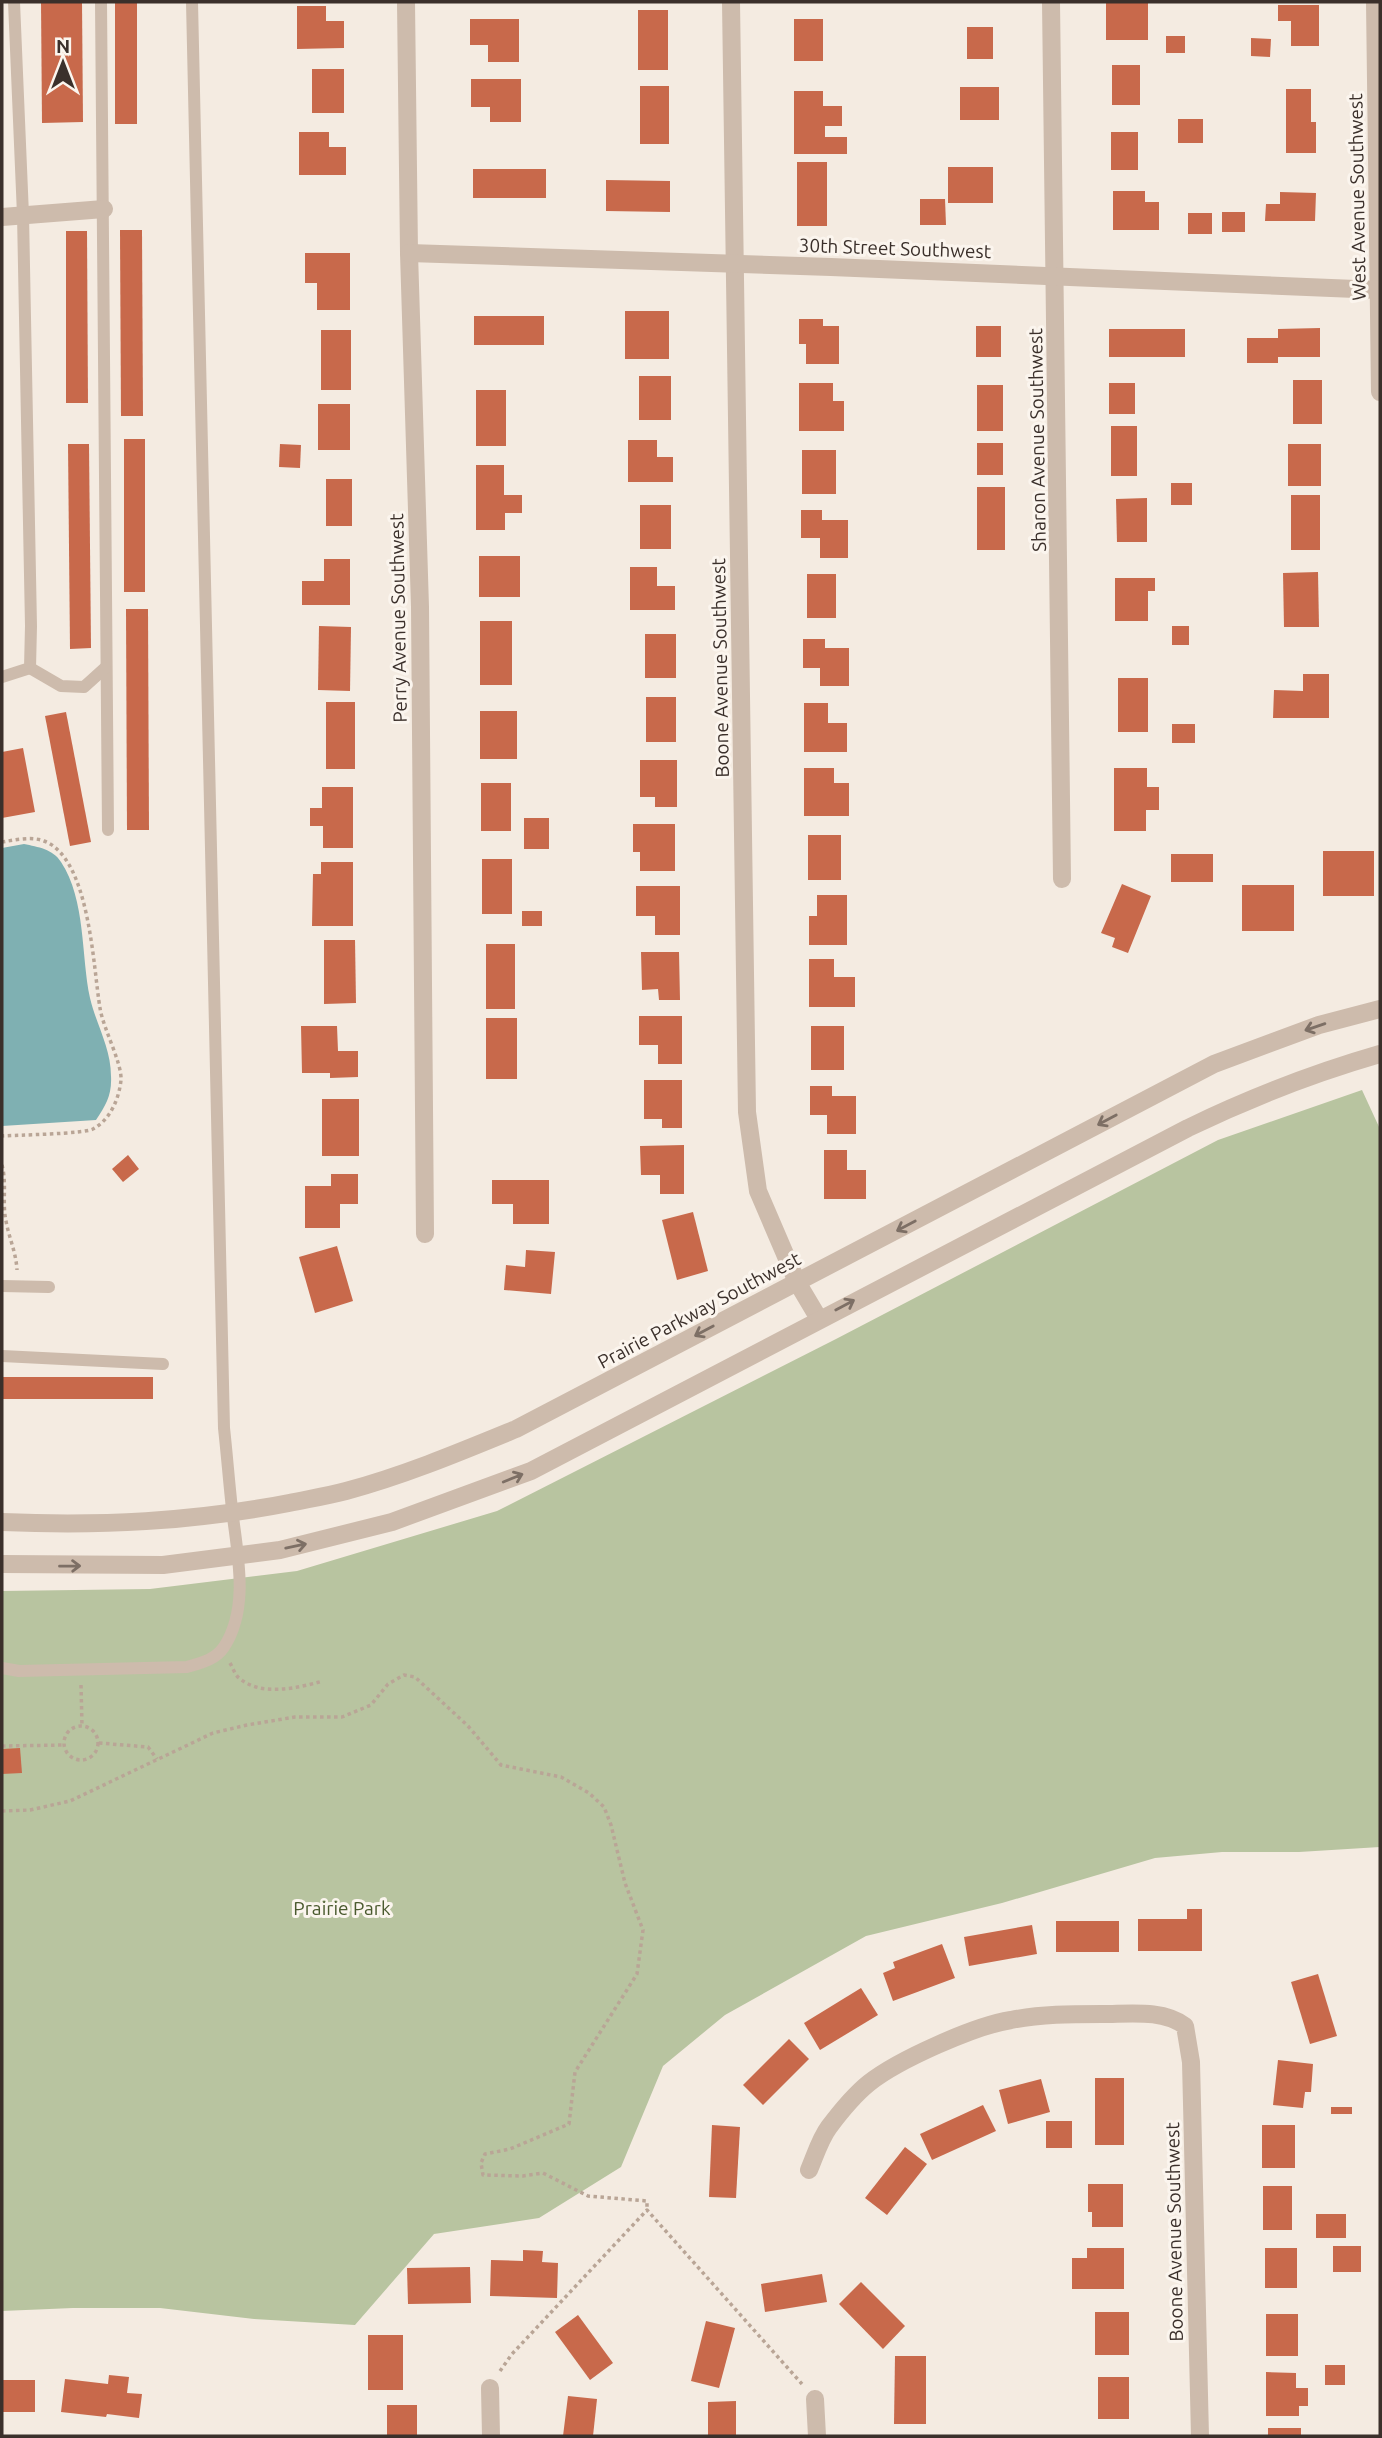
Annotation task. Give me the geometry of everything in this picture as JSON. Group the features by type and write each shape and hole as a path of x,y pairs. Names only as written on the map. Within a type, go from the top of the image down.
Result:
{"street":[{"name":"Perry Avenue Southwest","path":"406,2 409,253 420,607 425,1234"},
{"name":"Boone Avenue Southwest","path":"731,2 747,1112 758,1191 797,1283 818,1319"},
{"name":"Sharon Avenue Southwest","path":"1051,2 1062,879"},
{"name":"West Avenue Southwest","path":"1375,2 1380,392"},
{"path":"2,217 104,209"},
{"name":"30th Street Southwest","path":"409,253 1056,275 1380,290"},
{"name":"Prairie Parkway Southwest","path":"2,1522 105,1524 232,1514 344,1492 424,1466 516,1429 1214,1064 1319,1025 1380,1009"},
{"path":"2,1564 163,1565 301,1545 392,1522 531,1471 1176,1134 1247,1100 1340,1065 1380,1054"},
{"name":"Boone Avenue Southwest","path":"809,2171 827,2130 848,2103 870,2082 900,2064 965,2034 1009,2020 1053,2014 1155,2015 1176,2019 1185,2026 1191,2062 1200,2436"},
{"path":"490,2388 491,2436"},
{"path":"815,2399 817,2436"}],"lane":[{"path":"14,2 23,215 30,668"},
{"path":"102,2 108,830"},
{"path":"2,1668 19,1671 187,1667 206,1662 223,1649 236,1623 239,1555 232,1514 224,1428 192,2"},
{"path":"2,677 30,668 61,686 84,687 105,668"},
{"path":"2,1286 48,1287"},
{"path":"2,1356 163,1364"}],"path":[{"path":"2,842 24,838 45,841 62,854 80,886 100,1012 121,1078 114,1109 92,1130 2,1136"},
{"path":"2,1166 5,1176 6,1220 16,1253 18,1286"},
{"path":"223,1649 238,1677 257,1688 281,1689 323,1681"},
{"path":"81,1669 82,1726"},
{"path":"2,1811 30,1810 70,1801 214,1733 295,1717 342,1717 371,1705 388,1684 404,1675 415,1677 468,1727 501,1765 561,1777 589,1793 604,1807 625,1883 643,1930 637,1974 575,2072 569,2124 510,2149 485,2154 481,2163 483,2175 523,2176 543,2173 588,2196 646,2201 647,2210 815,2399"},
{"path":"82,1726 94,1731 99,1743 92,1757 81,1760 70,1757 64,1745 68,1731 82,1726"},
{"path":"99,1743 148,1747 157,1759"},
{"path":"2,1746 64,1745"},
{"path":"490,2388 512,2354 647,2210"}],"green space":[{"name":"Prairie Park","path":"1362,1090 1380,1129 1380,1847 1299,1852 1222,1852 1155,1858 1002,1903 866,1936 725,2015 663,2066 621,2167 539,2218 434,2234 355,2325 254,2319 160,2308 2,2311 2,1591 150,1589 297,1571 497,1511 836,1339 1218,1140"}],"water":[{"path":"24,844 54,854 61,862 75,893 90,998 110,1066 109,1094 96,1120 2,1126 2,848"}],"building":[{"path":"41,2 82,2 83,122 42,123"},
{"path":"115,2 137,2 137,124 115,124"},
{"path":"1106,3 1148,3 1148,40 1106,40"},
{"path":"1278,5 1319,5 1319,46 1291,46 1291,21 1278,21"},
{"path":"297,6 326,6 326,21 344,21 344,48 297,49"},
{"path":"638,10 668,10 668,70 638,70"},
{"path":"470,19 519,19 519,62 488,62 488,45 470,45"},
{"path":"794,19 823,19 823,61 794,61"},
{"path":"967,27 993,27 993,59 967,59"},
{"path":"1166,36 1185,36 1185,53 1166,53"},
{"path":"1251,38 1271,39 1270,57 1251,56"},
{"path":"1112,65 1140,65 1140,105 1112,105"},
{"path":"312,69 344,69 344,113 312,113"},
{"path":"471,79 521,79 521,122 490,122 490,107 471,107"},
{"path":"640,86 669,86 669,144 640,144"},
{"path":"960,87 999,87 999,120 960,120"},
{"path":"1286,89 1311,89 1311,122 1316,122 1316,153 1286,153"},
{"path":"794,91 823,91 823,106 842,106 842,126 825,126 825,137 847,137 847,154 794,154"},
{"path":"1178,119 1203,119 1203,143 1178,143"},
{"path":"299,132 329,132 329,147 346,147 346,175 299,175"},
{"path":"1111,132 1138,132 1138,170 1111,170"},
{"path":"797,162 827,162 827,226 797,226"},
{"path":"948,167 993,167 993,203 948,203"},
{"path":"473,169 546,169 546,198 473,198"},
{"path":"606,180 670,181 670,212 606,211"},
{"path":"1113,191 1145,191 1145,202 1159,202 1159,230 1113,230"},
{"path":"1280,192 1316,193 1315,221 1265,221 1266,204 1280,204"},
{"path":"920,199 945,199 946,225 920,225"},
{"path":"1222,212 1245,212 1245,232 1222,232"},
{"path":"1188,213 1212,213 1212,234 1188,234"},
{"path":"120,230 142,230 143,416 121,416"},
{"path":"66,231 87,231 88,403 66,403"},
{"path":"305,253 350,253 350,310 317,310 317,283 305,283"},
{"path":"625,311 669,311 669,359 625,359"},
{"path":"474,316 544,316 544,345 474,345"},
{"path":"799,319 823,319 823,326 839,326 839,364 806,364 806,344 799,344"},
{"path":"976,326 1001,326 1001,357 976,357"},
{"path":"1320,328 1320,357 1278,357 1278,363 1247,363 1247,338 1278,338 1278,329"},
{"path":"1109,329 1185,329 1185,357 1109,357"},
{"path":"321,330 351,330 351,390 321,390"},
{"path":"639,376 671,376 671,420 639,420"},
{"path":"1293,380 1322,380 1322,424 1293,424"},
{"path":"799,383 833,383 833,401 844,401 844,431 799,431"},
{"path":"1109,383 1135,383 1135,414 1109,414"},
{"path":"977,385 1003,385 1003,431 977,431"},
{"path":"476,390 506,390 506,446 476,446"},
{"path":"318,404 350,404 350,450 318,450"},
{"path":"1111,426 1137,426 1137,476 1111,476"},
{"path":"124,439 145,439 145,592 124,592"},
{"path":"628,440 657,440 657,457 673,457 673,482 628,482"},
{"path":"977,443 1003,443 1003,475 977,475"},
{"path":"68,444 89,444 91,648 70,649"},
{"path":"280,444 301,445 300,468 279,467"},
{"path":"1288,444 1321,444 1321,486 1288,486"},
{"path":"802,450 836,450 836,494 802,494"},
{"path":"476,465 504,465 504,495 522,495 522,513 505,513 505,530 476,530"},
{"path":"326,479 352,479 352,526 326,526"},
{"path":"1171,483 1192,483 1192,505 1171,505"},
{"path":"977,487 1005,487 1005,550 977,550"},
{"path":"1291,495 1320,495 1320,550 1291,550"},
{"path":"1147,498 1147,542 1117,542 1116,499"},
{"path":"640,505 671,505 671,549 640,549"},
{"path":"801,510 822,510 822,520 848,520 848,558 820,558 820,538 801,538"},
{"path":"479,556 520,556 520,597 479,597"},
{"path":"324,559 350,559 350,605 302,605 302,581 324,581"},
{"path":"630,567 657,567 657,586 675,586 675,610 630,610"},
{"path":"1318,572 1319,627 1284,627 1283,573"},
{"path":"807,574 836,574 836,618 807,618"},
{"path":"1115,578 1155,578 1155,591 1148,591 1148,621 1115,621"},
{"path":"126,609 148,609 149,830 127,830"},
{"path":"480,621 512,621 512,685 480,685"},
{"path":"319,626 351,627 350,691 318,690"},
{"path":"1172,626 1189,626 1189,645 1172,645"},
{"path":"645,634 676,634 676,678 645,678"},
{"path":"803,639 825,639 825,648 849,648 849,686 820,686 820,668 803,668"},
{"path":"1303,674 1329,674 1329,718 1273,718 1274,690 1303,691"},
{"path":"1118,678 1148,678 1148,732 1118,732"},
{"path":"646,697 676,697 676,742 646,742"},
{"path":"326,702 355,702 355,769 326,769"},
{"path":"804,703 828,703 828,723 847,723 847,752 804,752"},
{"path":"480,711 517,711 517,759 480,759"},
{"path":"66,712 91,842 70,846 45,716"},
{"path":"1172,724 1195,724 1195,743 1172,743"},
{"path":"23,748 35,812 2,818 2,752"},
{"path":"640,760 677,760 677,807 655,807 655,797 640,797"},
{"path":"804,768 834,768 834,783 849,783 849,816 804,816"},
{"path":"1114,768 1147,768 1147,787 1159,787 1159,810 1146,810 1146,831 1114,831"},
{"path":"481,783 511,783 511,831 481,831"},
{"path":"322,787 353,787 353,848 323,848 323,826 310,826 310,808 322,808"},
{"path":"524,818 549,818 549,849 524,849"},
{"path":"633,824 675,824 675,871 640,871 640,852 633,852"},
{"path":"808,835 841,835 841,880 808,880"},
{"path":"1323,851 1374,851 1374,896 1323,896"},
{"path":"1171,854 1213,854 1213,882 1171,882"},
{"path":"482,859 512,859 512,914 482,914"},
{"path":"321,862 353,862 353,926 312,926 313,874 321,874"},
{"path":"1122,884 1151,896 1128,953 1112,947 1115,938 1101,933"},
{"path":"1242,885 1294,885 1294,931 1242,931"},
{"path":"636,886 680,886 680,935 655,935 655,916 636,916"},
{"path":"817,895 847,895 847,945 809,945 809,916 817,916"},
{"path":"522,911 542,911 542,926 522,926"},
{"path":"324,940 355,940 356,1003 324,1004"},
{"path":"486,944 515,944 515,1009 486,1009"},
{"path":"641,952 679,952 680,1000 659,1000 658,989 642,990"},
{"path":"809,959 834,959 834,977 855,977 855,1007 809,1007"},
{"path":"639,1016 682,1016 682,1064 658,1064 658,1045 639,1045"},
{"path":"486,1018 517,1018 517,1079 486,1079"},
{"path":"301,1026 337,1026 338,1051 358,1051 358,1077 330,1078 330,1073 302,1073"},
{"path":"811,1026 844,1026 844,1070 811,1070"},
{"path":"644,1080 682,1080 682,1128 662,1128 662,1119 644,1119"},
{"path":"810,1086 832,1086 832,1096 856,1096 856,1134 827,1134 827,1115 810,1115"},
{"path":"322,1099 359,1099 359,1156 322,1156"},
{"path":"684,1145 684,1194 660,1194 660,1175 641,1175 640,1146"},
{"path":"824,1150 847,1150 847,1170 866,1170 866,1199 824,1199"},
{"path":"128,1155 139,1169 123,1182 112,1169"},
{"path":"331,1174 358,1174 358,1204 340,1204 340,1228 305,1228 305,1186 331,1186"},
{"path":"492,1180 549,1180 549,1224 513,1224 513,1204 492,1204"},
{"path":"693,1212 708,1271 677,1280 662,1220"},
{"path":"337,1246 353,1301 315,1313 299,1257"},
{"path":"526,1250 555,1252 551,1294 504,1290 506,1265 525,1267"},
{"path":"2,1377 153,1377 153,1399 2,1399"},
{"path":"20,1748 22,1773 2,1774 2,1749"},
{"path":"1187,1909 1202,1909 1202,1951 1138,1951 1138,1919 1187,1919"},
{"path":"1056,1921 1119,1921 1119,1952 1056,1952"},
{"path":"1032,1925 1037,1954 969,1966 964,1937"},
{"path":"942,1944 955,1978 893,2001 883,1973 895,1968 893,1962"},
{"path":"1318,1974 1337,2036 1310,2044 1291,1982"},
{"path":"861,1988 878,2015 820,2050 804,2023"},
{"path":"789,2039 809,2059 763,2105 743,2085"},
{"path":"1278,2060 1313,2064 1311,2092 1305,2092 1303,2108 1273,2105"},
{"path":"1095,2078 1124,2078 1124,2145 1095,2145"},
{"path":"1041,2079 1050,2112 1008,2124 999,2090"},
{"path":"983,2105 996,2131 932,2160 920,2134"},
{"path":"1331,2107 1352,2107 1352,2114 1331,2114"},
{"path":"1046,2121 1072,2121 1072,2148 1046,2148"},
{"path":"712,2125 740,2127 736,2198 709,2197"},
{"path":"1262,2125 1295,2125 1295,2168 1262,2168"},
{"path":"905,2147 927,2164 887,2215 865,2198"},
{"path":"1088,2184 1123,2184 1123,2227 1092,2227 1092,2212 1088,2212"},
{"path":"1263,2186 1292,2186 1292,2230 1263,2230"},
{"path":"1316,2214 1346,2214 1346,2238 1316,2238"},
{"path":"1333,2246 1361,2246 1361,2272 1333,2272"},
{"path":"1087,2248 1124,2248 1124,2289 1072,2289 1072,2258 1087,2258"},
{"path":"1265,2248 1297,2248 1297,2288 1265,2288"},
{"path":"523,2250 543,2251 542,2262 558,2263 557,2298 490,2296 491,2260 523,2261"},
{"path":"470,2267 471,2303 408,2304 407,2268"},
{"path":"822,2274 827,2302 765,2312 761,2284"},
{"path":"861,2282 905,2326 883,2349 839,2304"},
{"path":"1095,2312 1129,2312 1129,2355 1095,2355"},
{"path":"1266,2314 1298,2314 1298,2356 1266,2356"},
{"path":"578,2315 613,2363 590,2380 555,2332"},
{"path":"706,2321 735,2328 719,2388 691,2381"},
{"path":"368,2335 403,2335 403,2390 368,2390"},
{"path":"895,2356 926,2356 926,2424 894,2424"},
{"path":"1325,2365 1345,2365 1345,2385 1325,2385"},
{"path":"1266,2372 1296,2373 1296,2388 1308,2388 1308,2406 1299,2406 1299,2416 1266,2416"},
{"path":"109,2375 129,2377 127,2393 142,2394 139,2418 61,2412 65,2379 108,2384"},
{"path":"1098,2377 1129,2377 1129,2419 1098,2419"},
{"path":"2,2380 35,2380 35,2412 2,2412"},
{"path":"568,2396 597,2399 593,2436 563,2436"},
{"path":"736,2401 736,2436 708,2436 708,2402"},
{"path":"387,2405 417,2405 417,2436 387,2436"},
{"path":"1268,2428 1301,2428 1301,2436 1268,2436"}]}
